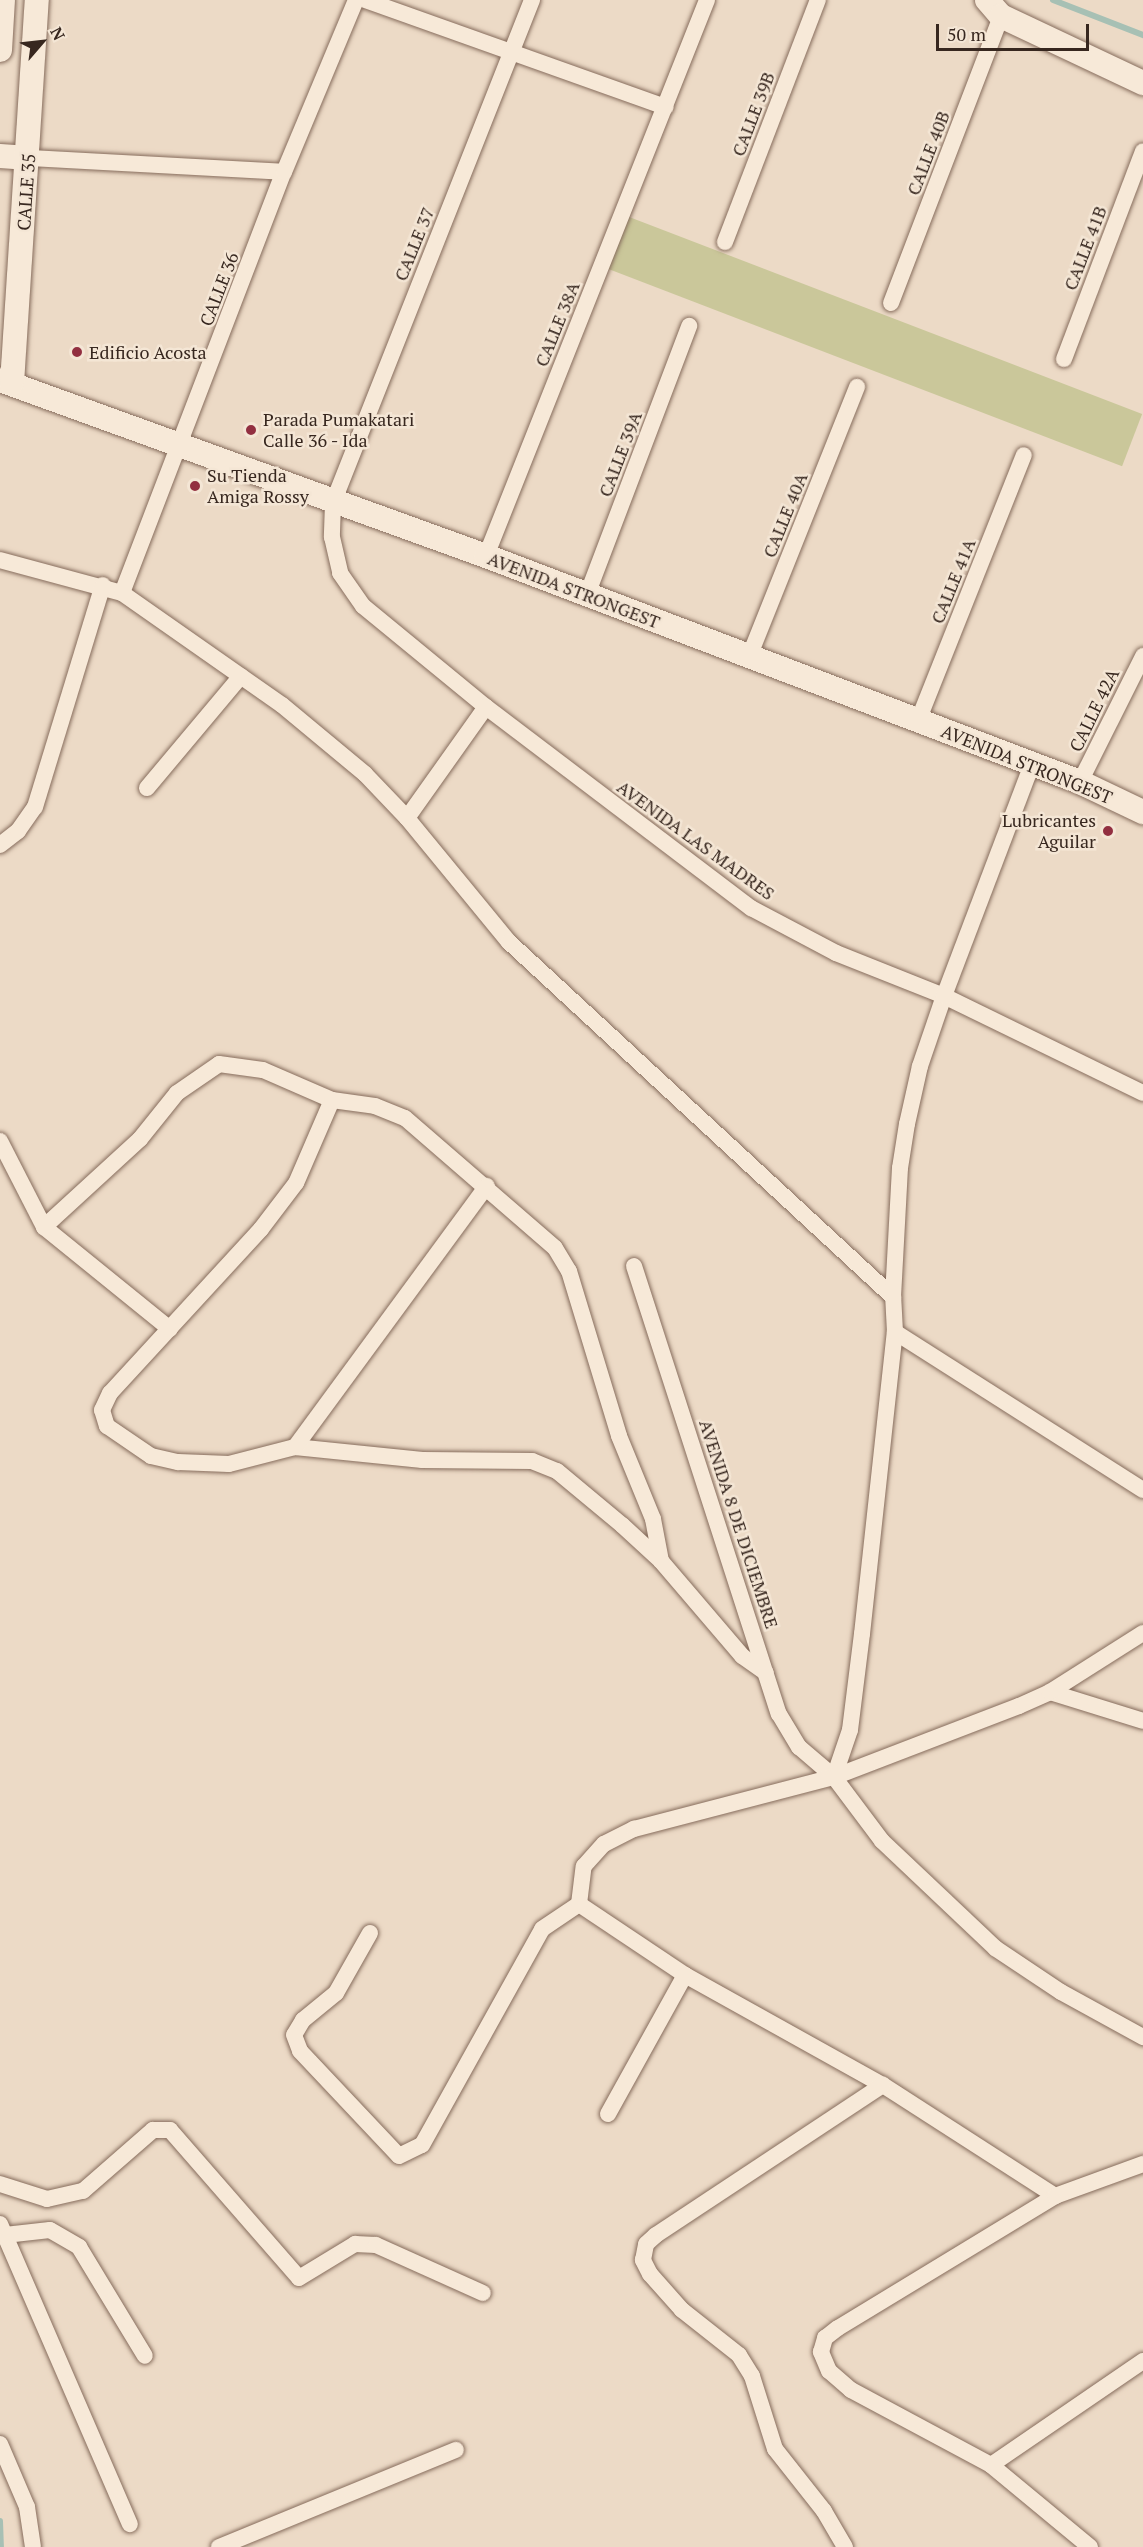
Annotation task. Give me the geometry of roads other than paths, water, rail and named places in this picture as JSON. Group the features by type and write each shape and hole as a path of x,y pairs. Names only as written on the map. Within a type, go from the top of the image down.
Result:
{"main road":[{"path":"0,50 3,0"},
{"name":"CALLE 35","path":"6,382 29,158 37,0"},
{"path":"994,8 1143,83"},
{"path":"0,156 29,158"},
{"name":"AVENIDA STRONGEST","path":"6,382 181,443 333,502 486,556 1080,782 1143,812"}],"street":[{"name":"CALLE 36","path":"122,593 284,172 356,0"},
{"path":"364,0 666,107"},
{"name":"CALLE 37","path":"333,502 532,0"},
{"name":"CALLE 38A","path":"486,556 707,0"},
{"name":"CALLE 39B","path":"726,242 818,0"},
{"name":"CALLE 40B","path":"891,303 994,8"},
{"name":"CALLE 41B","path":"1064,359 1143,151"},
{"path":"29,158 284,172"},
{"name":"CALLE 39A","path":"587,595 689,326"},
{"name":"CALLE 40A","path":"749,657 857,387"},
{"name":"CALLE 41A","path":"918,721 1024,455"},
{"name":"AVENIDA LAS MADRES","path":"333,502 334,555 350,588 363,606 486,707 751,908 836,953 944,996 1143,1094"},
{"path":"0,560 104,585 122,593 241,676 365,774 407,818 509,942 893,1297"},
{"path":"0,845 18,831 35,807 104,585"},
{"name":"CALLE 42A","path":"1080,782 1143,656"},
{"path":"147,788 241,676"},
{"path":"407,818 486,707"},
{"path":"834,1777 850,1730 895,1332 893,1297 900,1168 907,1124 920,1066 944,996 1032,764"},
{"path":"44,1227 140,1139 177,1093 219,1064 263,1070 332,1100 375,1106 405,1118 487,1186 555,1248 569,1271 620,1436 653,1519 661,1561"},
{"path":"332,1100 296,1183 261,1229 110,1393 102,1410 107,1425 151,1456 178,1462 229,1464 295,1447 422,1460 532,1461 557,1471 575,1484 661,1561 742,1656 766,1673"},
{"path":"0,1142 44,1227 170,1329"},
{"path":"295,1447 487,1186"},
{"name":"AVENIDA 8 DE DICIEMBRE","path":"634,1266 780,1714 799,1747 834,1777 882,1841 995,1948 1061,1992 1143,2037"},
{"path":"895,1332 1143,1490"},
{"path":"370,1933 336,1993 303,2020 294,2035 300,2051 399,2156 422,2145 542,1929 579,1904 584,1866 603,1844 634,1829 834,1777 1050,1692 1143,1633"},
{"path":"1050,1692 1143,1721"},
{"path":"579,1904 685,1975 883,2085 1055,2196"},
{"path":"608,2114 685,1975"},
{"path":"845,2547 824,2511 775,2449 752,2376 739,2355 682,2310 650,2274 643,2260 646,2244 656,2235 883,2085"},
{"path":"0,2184 47,2199 83,2191 153,2130 170,2130 299,2278 355,2244 376,2245 483,2293"},
{"path":"1090,2547 991,2465 851,2390 829,2371 821,2352 825,2338 838,2328 1055,2196 1143,2164"},
{"path":"130,2523 2,2230 50,2230 79,2247 145,2356"},
{"path":"991,2465 1143,2361"},
{"path":"0,2444 27,2507 33,2547"},
{"path":"219,2547 456,2450"}],"waterway":[{"path":"1053,0 1143,35"},
{"path":"0,2521 1,2547"}],"place":[{"name":"Edificio Acosta","path":"77,352"},
{"name":"Parada Pumakatari Calle 36 - Ida","path":"251,430"},
{"name":"Su Tienda Amiga Rossy","path":"195,486"},
{"name":"Lubricantes Aguilar","path":"1108,831"}]}
